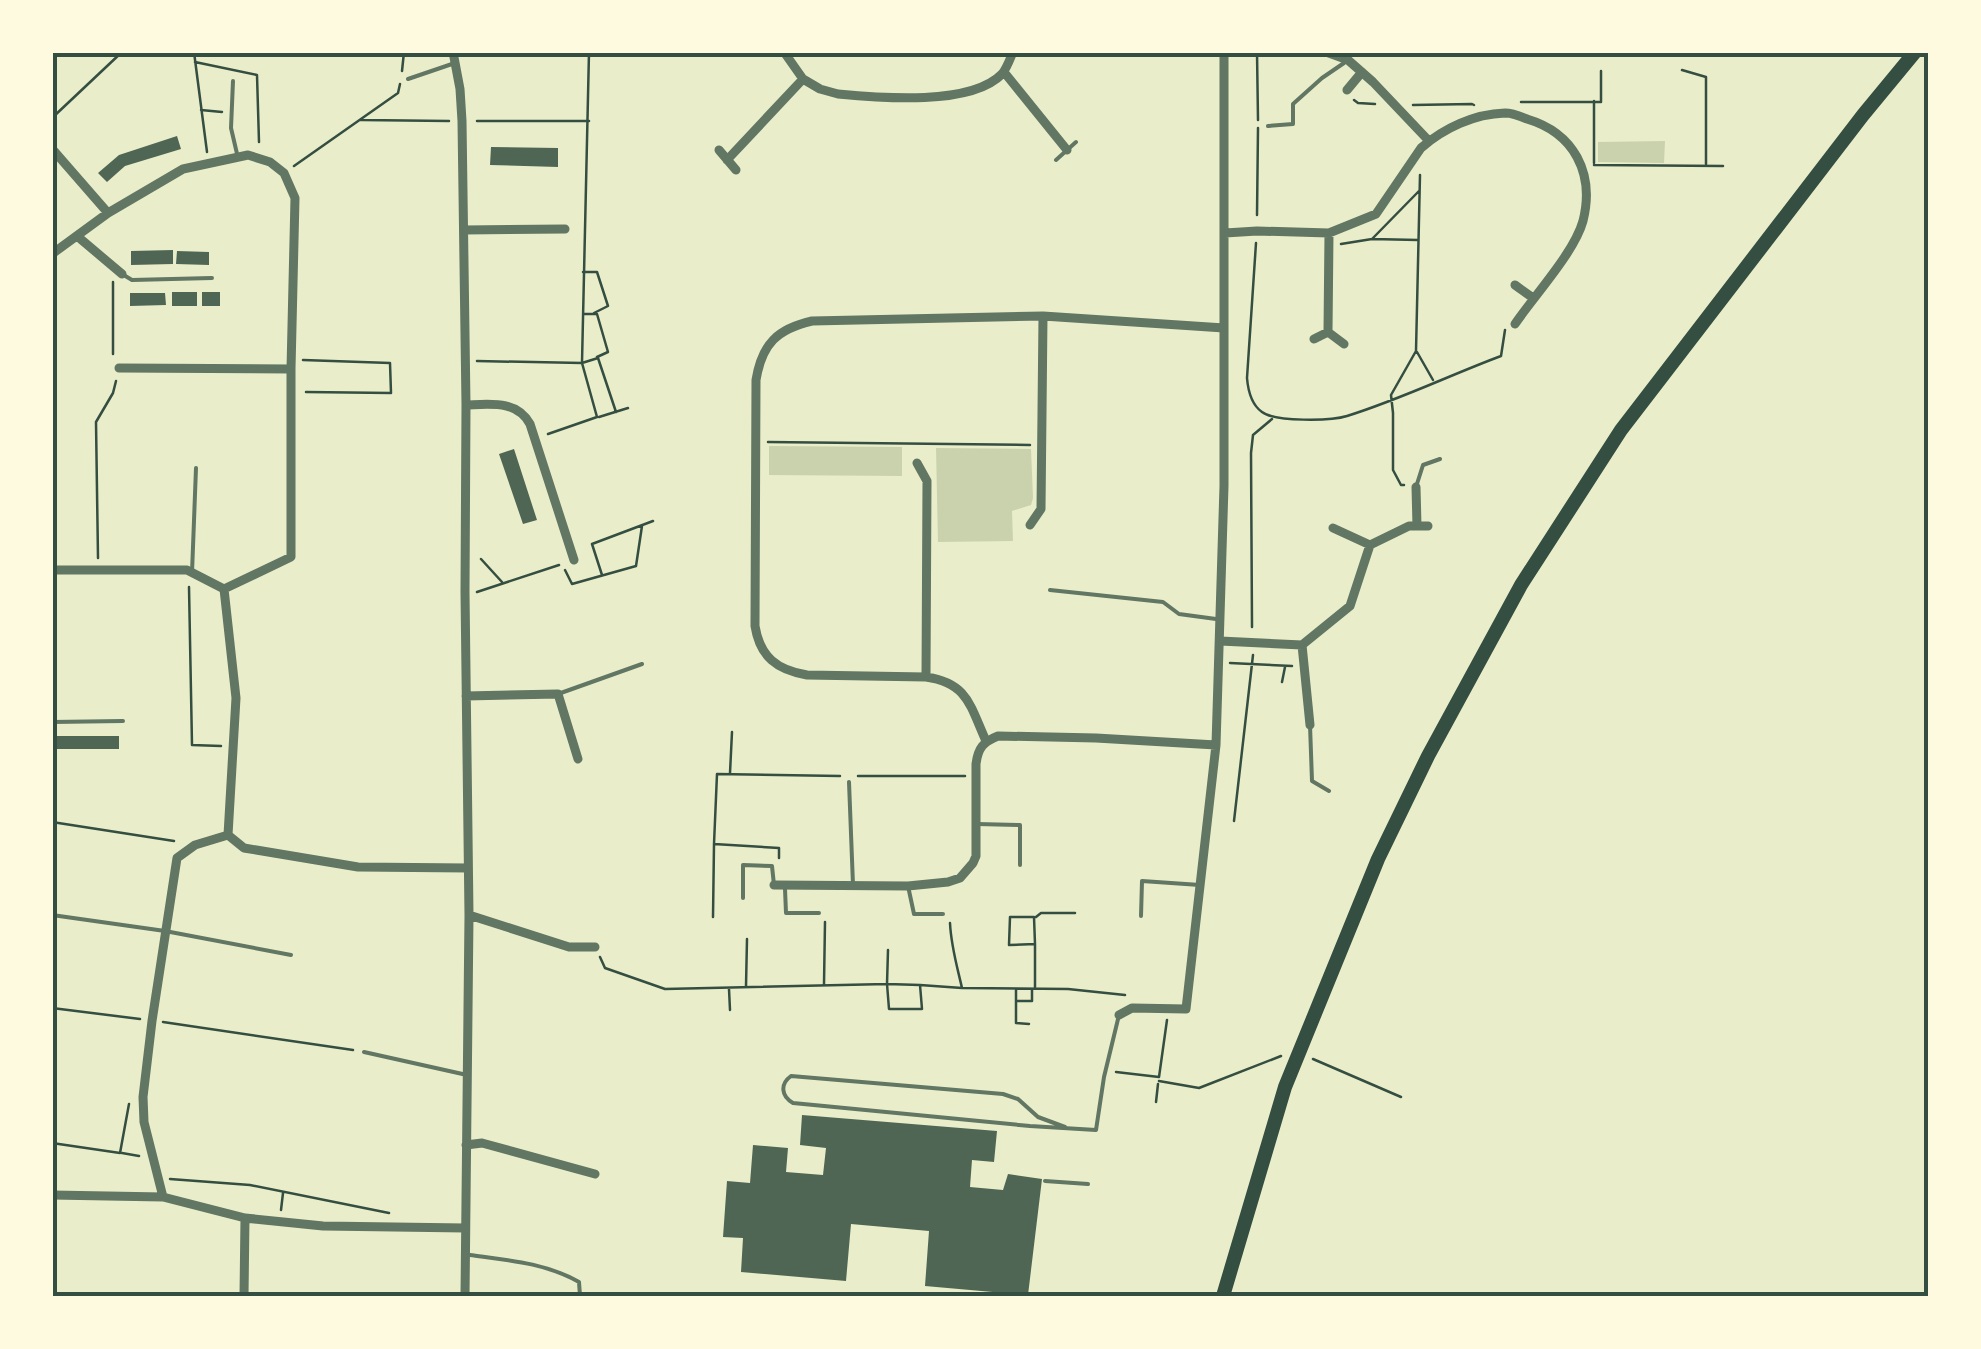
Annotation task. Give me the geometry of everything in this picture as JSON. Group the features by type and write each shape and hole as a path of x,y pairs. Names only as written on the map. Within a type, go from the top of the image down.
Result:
{"highway":[{"path":"1223,1296 1297,1054 1378,859 1428,756 1521,585 1621,430 1914,52"}],"street":[{"path":"784,52 803,79 838,94 954,96 988,84 1004,72 1013,52"},
{"path":"1119,1015 1132,1008 1186,1009 1216,745 1221,620 1224,52"},
{"path":"1329,53 1348,60 1362,72 1425,145"},
{"path":"455,57 462,121 466,361 465,1296"},
{"path":"1004,72 1067,150"},
{"path":"1347,90 1362,72"},
{"path":"727,160 803,79"},
{"path":"1225,233 1329,233 1376,214 1425,145 1456,125 1478,116 1510,113 1542,123 1565,139 1583,164 1582,222 1566,254 1515,324"},
{"path":"719,150 736,170"},
{"path":"54,151 108,213"},
{"path":"52,254 108,213 183,168 248,156 270,162 284,173 295,198 291,557 224,589"},
{"path":"464,230 565,228"},
{"path":"1328,332 1329,233"},
{"path":"77,236 122,274"},
{"path":"1515,285 1532,298"},
{"path":"986,740 969,700 958,687 942,679 790,672 778,666 760,644 755,626 756,442 759,363 764,350 793,325 812,322 1044,316 1224,328"},
{"path":"1030,525 1042,509 1044,316"},
{"path":"1314,339 1328,332"},
{"path":"1328,332 1344,344"},
{"path":"118,368 291,364"},
{"path":"466,405 512,406 524,413 574,560"},
{"path":"917,463 926,481 926,677"},
{"path":"1220,641 1302,645 1350,606 1370,545 1409,526 1422,526 1416,487"},
{"path":"1333,528 1370,545"},
{"path":"52,570 190,572 224,589"},
{"path":"224,589 236,698 228,835"},
{"path":"1302,645 1310,725"},
{"path":"466,696 558,694 578,760"},
{"path":"779,884 908,886 960,878 976,856 978,750 986,740 998,736 1216,745"},
{"path":"228,835 244,848 358,868 468,868"},
{"path":"163,1197 144,1122 143,1097 178,858 195,844 228,835"},
{"path":"468,915 569,947 595,947"},
{"path":"466,1144 482,1142 595,1174"},
{"path":"52,1195 163,1197 245,1218 354,1228 464,1228"},
{"path":"244,1296 245,1218"}],"lane":[{"path":"408,79 455,57"},
{"path":"1268,126 1293,124 1293,104 1348,60"},
{"path":"233,81 231,128 238,158"},
{"path":"1056,160 1076,142"},
{"path":"122,274 132,280 212,278"},
{"path":"1416,487 1423,465 1440,459"},
{"path":"190,572 196,468"},
{"path":"1050,590 1162,602 1179,614 1221,620"},
{"path":"558,694 642,664"},
{"path":"52,722 123,721"},
{"path":"1310,725 1312,781 1329,791"},
{"path":"849,782 853,885"},
{"path":"977,824 1020,825 1020,865"},
{"path":"743,898 744,865 772,866 786,913 822,913"},
{"path":"1141,916 1142,880 1200,886"},
{"path":"908,886 914,914 943,914"},
{"path":"52,915 291,955"},
{"path":"1065,1128 1038,1118 1018,1100 1003,1094 791,1076 783,1090 793,1103 1065,1128 1096,1130 1119,1015"},
{"path":"364,1052 467,1075"},
{"path":"1045,1180 1088,1184"},
{"path":"465,1254 561,1272 579,1282 580,1296"}],"path":[{"path":"52,118 122,52"},
{"path":"194,52 208,164"},
{"path":"284,173 398,93 404,52"},
{"path":"589,52 582,363 597,417"},
{"path":"1257,52 1257,231 1247,378 1258,410 1273,418 1342,418 1501,356 1503,332 1515,324"},
{"path":"196,62 258,74 259,158"},
{"path":"1682,70 1706,76 1706,166"},
{"path":"1510,113 1518,102 1602,102 1601,71"},
{"path":"1594,101 1594,165"},
{"path":"1416,487 1400,484 1393,470 1391,396 1416,351 1420,190 1425,145"},
{"path":"1583,164 1724,166"},
{"path":"1372,240 1420,190"},
{"path":"1329,246 1372,240 1419,240"},
{"path":"583,272 597,272 608,306 593,314"},
{"path":"98,570 96,422 113,394 118,368 113,355 113,282 122,274"},
{"path":"582,314 597,314 608,352 597,355 616,412"},
{"path":"1416,351 1434,382"},
{"path":"466,361 582,363 598,358"},
{"path":"291,364 390,364 391,393 291,392"},
{"path":"535,438 628,408"},
{"path":"1234,821 1253,664 1251,454 1253,435 1273,418"},
{"path":"756,442 1044,446"},
{"path":"602,576 592,544 653,521"},
{"path":"465,592 481,592 562,564 572,584 636,566 642,526"},
{"path":"466,557 482,558 502,584"},
{"path":"190,572 192,745 233,747"},
{"path":"1219,664 1304,667"},
{"path":"1282,682 1285,666"},
{"path":"730,774 732,732"},
{"path":"714,844 717,774 976,776"},
{"path":"52,822 195,844"},
{"path":"822,913 824,985"},
{"path":"1036,944 1009,945 1010,917 1074,913"},
{"path":"950,914 951,948 962,988"},
{"path":"1016,1001 1032,1001 1034,917"},
{"path":"746,987 747,939"},
{"path":"595,947 605,968 665,988 887,984 1123,994"},
{"path":"888,950 889,1009 922,1009 920,985"},
{"path":"729,987 730,1010"},
{"path":"1016,988 1016,1023 1029,1024"},
{"path":"52,1008 364,1052"},
{"path":"1156,1102 1169,1008"},
{"path":"1104,1077 1116,1072 1199,1088 1297,1054 1401,1098"},
{"path":"120,1153 131,1092"},
{"path":"53,1144 153,1158"},
{"path":"158,1179 250,1185 403,1216 409,1227"},
{"path":"280,1222 284,1192"}],"green space":[{"path":"1665,141 1664,163 1598,162 1598,142"},
{"path":"769,446 902,447 902,476 769,475"},
{"path":"936,448 1031,449 1033,498 1031,505 1012,511 1013,541 938,542"}],"building":[{"path":"177,136 181,149 125,166 107,182 98,173 119,155"},
{"path":"491,147 558,148 558,167 490,165"},
{"path":"173,250 173,264 131,265 131,251"},
{"path":"177,251 209,252 209,265 176,264"},
{"path":"172,292 197,292 197,306 172,306"},
{"path":"202,292 220,292 220,306 202,306"},
{"path":"130,293 165,293 166,305 130,306"},
{"path":"514,449 537,520 523,524 499,454"},
{"path":"52,736 119,736 119,749 52,749"},
{"path":"802,1115 997,1131 994,1162 972,1160 970,1187 1003,1190 1008,1174 1042,1179 1028,1295 925,1286 929,1231 851,1224 846,1281 741,1272 743,1238 723,1237 727,1181 750,1183 753,1145 788,1148 786,1172 823,1175 826,1148 800,1145"}]}
